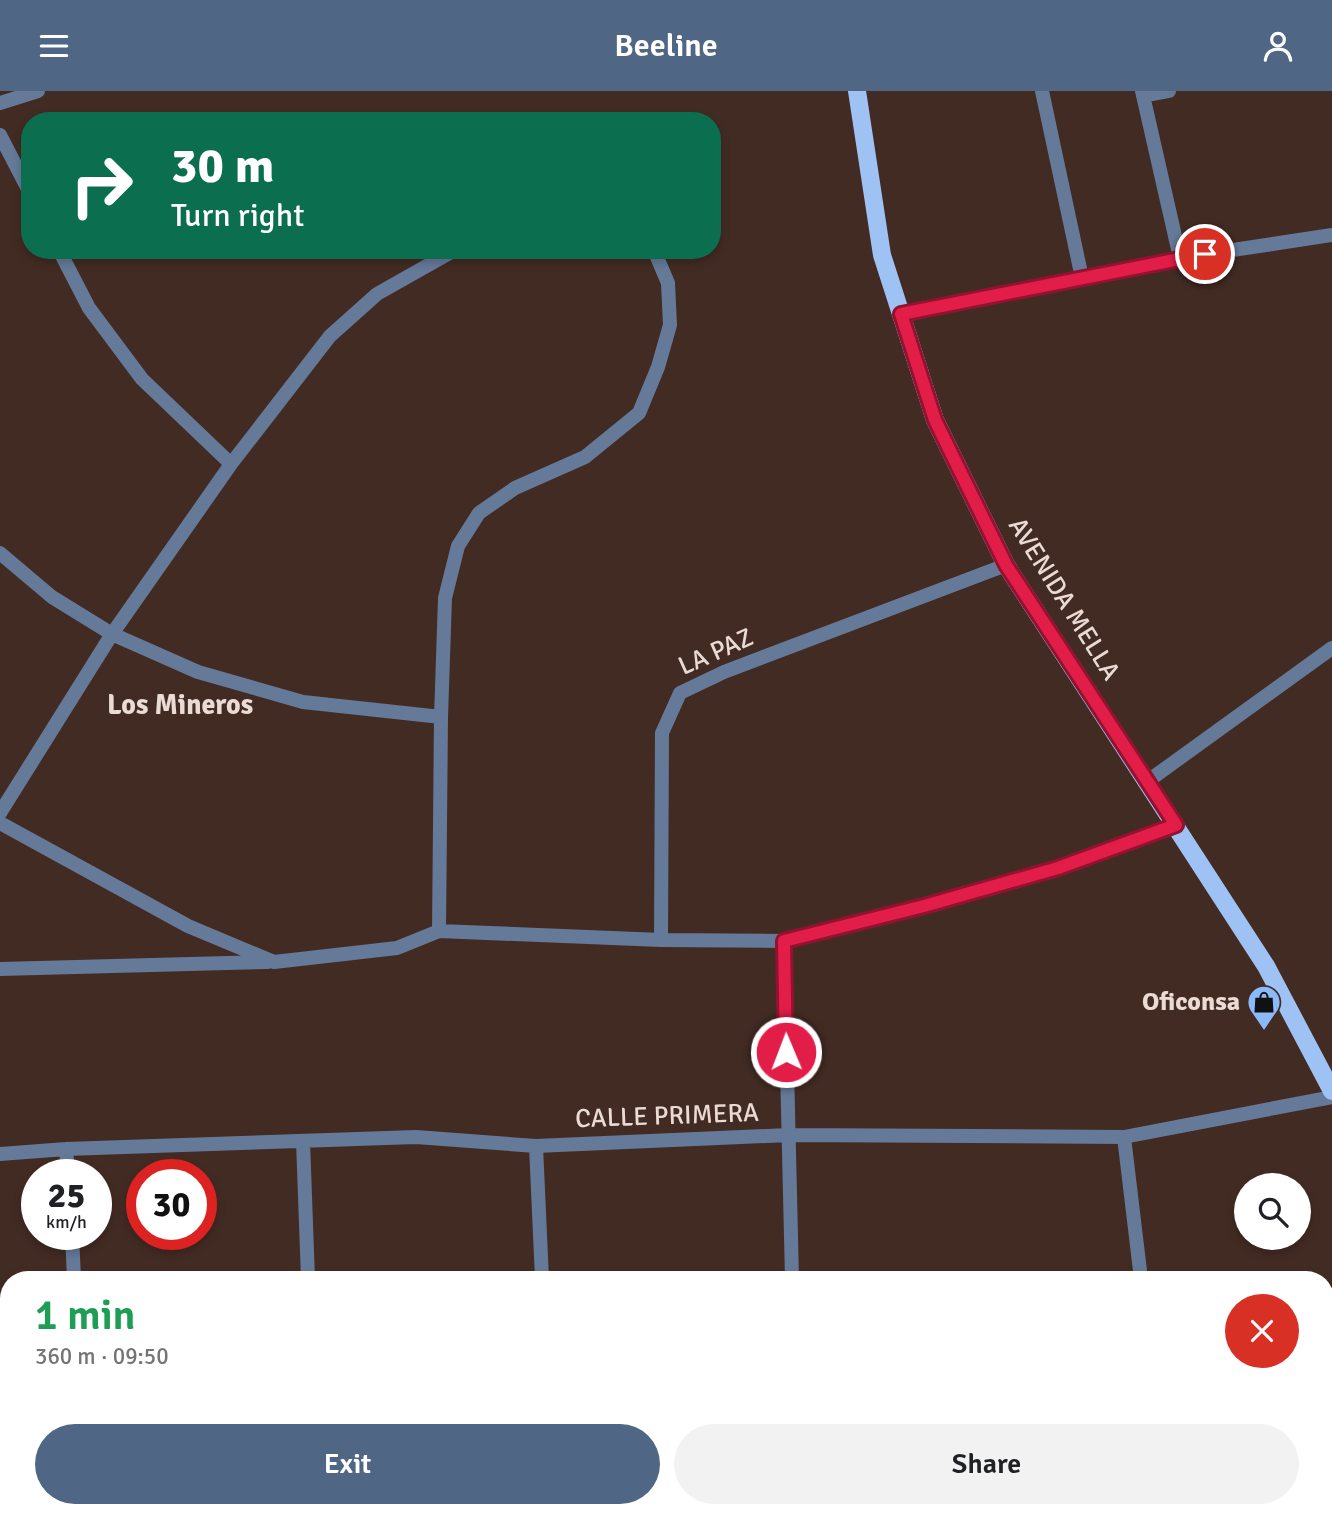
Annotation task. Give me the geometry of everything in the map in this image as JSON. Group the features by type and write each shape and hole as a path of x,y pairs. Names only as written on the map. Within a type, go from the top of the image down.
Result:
{"main road":[{"name":"AVENIDA MELLA","path":"857,91 882,255 935,420 1006,565 1266,966 1332,1091"}],"street":[{"path":"0,103 38,91"},
{"path":"1042,91 1082,278"},
{"path":"1169,91 1142,93 1180,258"},
{"path":"0,135 21,176"},
{"path":"901,314 1180,258 1332,235"},
{"path":"64,259 89,308 142,379 231,464"},
{"path":"0,813 112,633 231,464 330,336 377,294 439,259"},
{"path":"439,931 445,598 458,546 479,513 515,488 585,457 639,413 658,366 670,325 668,283 658,259"},
{"path":"0,553 52,597 112,633 198,672 303,702 441,717"},
{"name":"LA PAZ","path":"660,940 662,733 680,693 724,672 1006,565"},
{"path":"1148,781 1332,648"},
{"path":"0,823 188,926 274,961"},
{"path":"0,969 274,961 397,948 439,931 660,940 784,941 924,906 1058,868 1176,825"},
{"path":"784,941 792,1271"},
{"name":"CALLE PRIMERA","path":"0,1154 66,1149 416,1137 536,1146 788,1135 1124,1137 1332,1097"},
{"path":"1124,1137 1140,1271"},
{"path":"303,1141 308,1271"},
{"path":"536,1146 542,1271"},
{"path":"66,1149 67,1159"},
{"path":"73,1250 74,1271"}],"place":[{"name":"Oficonsa","path":"1264,1032"}],"district":[{"name":"Los Mineros","path":"180,705"}],"route":[{"path":"786,1052 784,941 924,906 1058,868 1176,825 1006,565 935,420 901,314 1205,254"}]}
